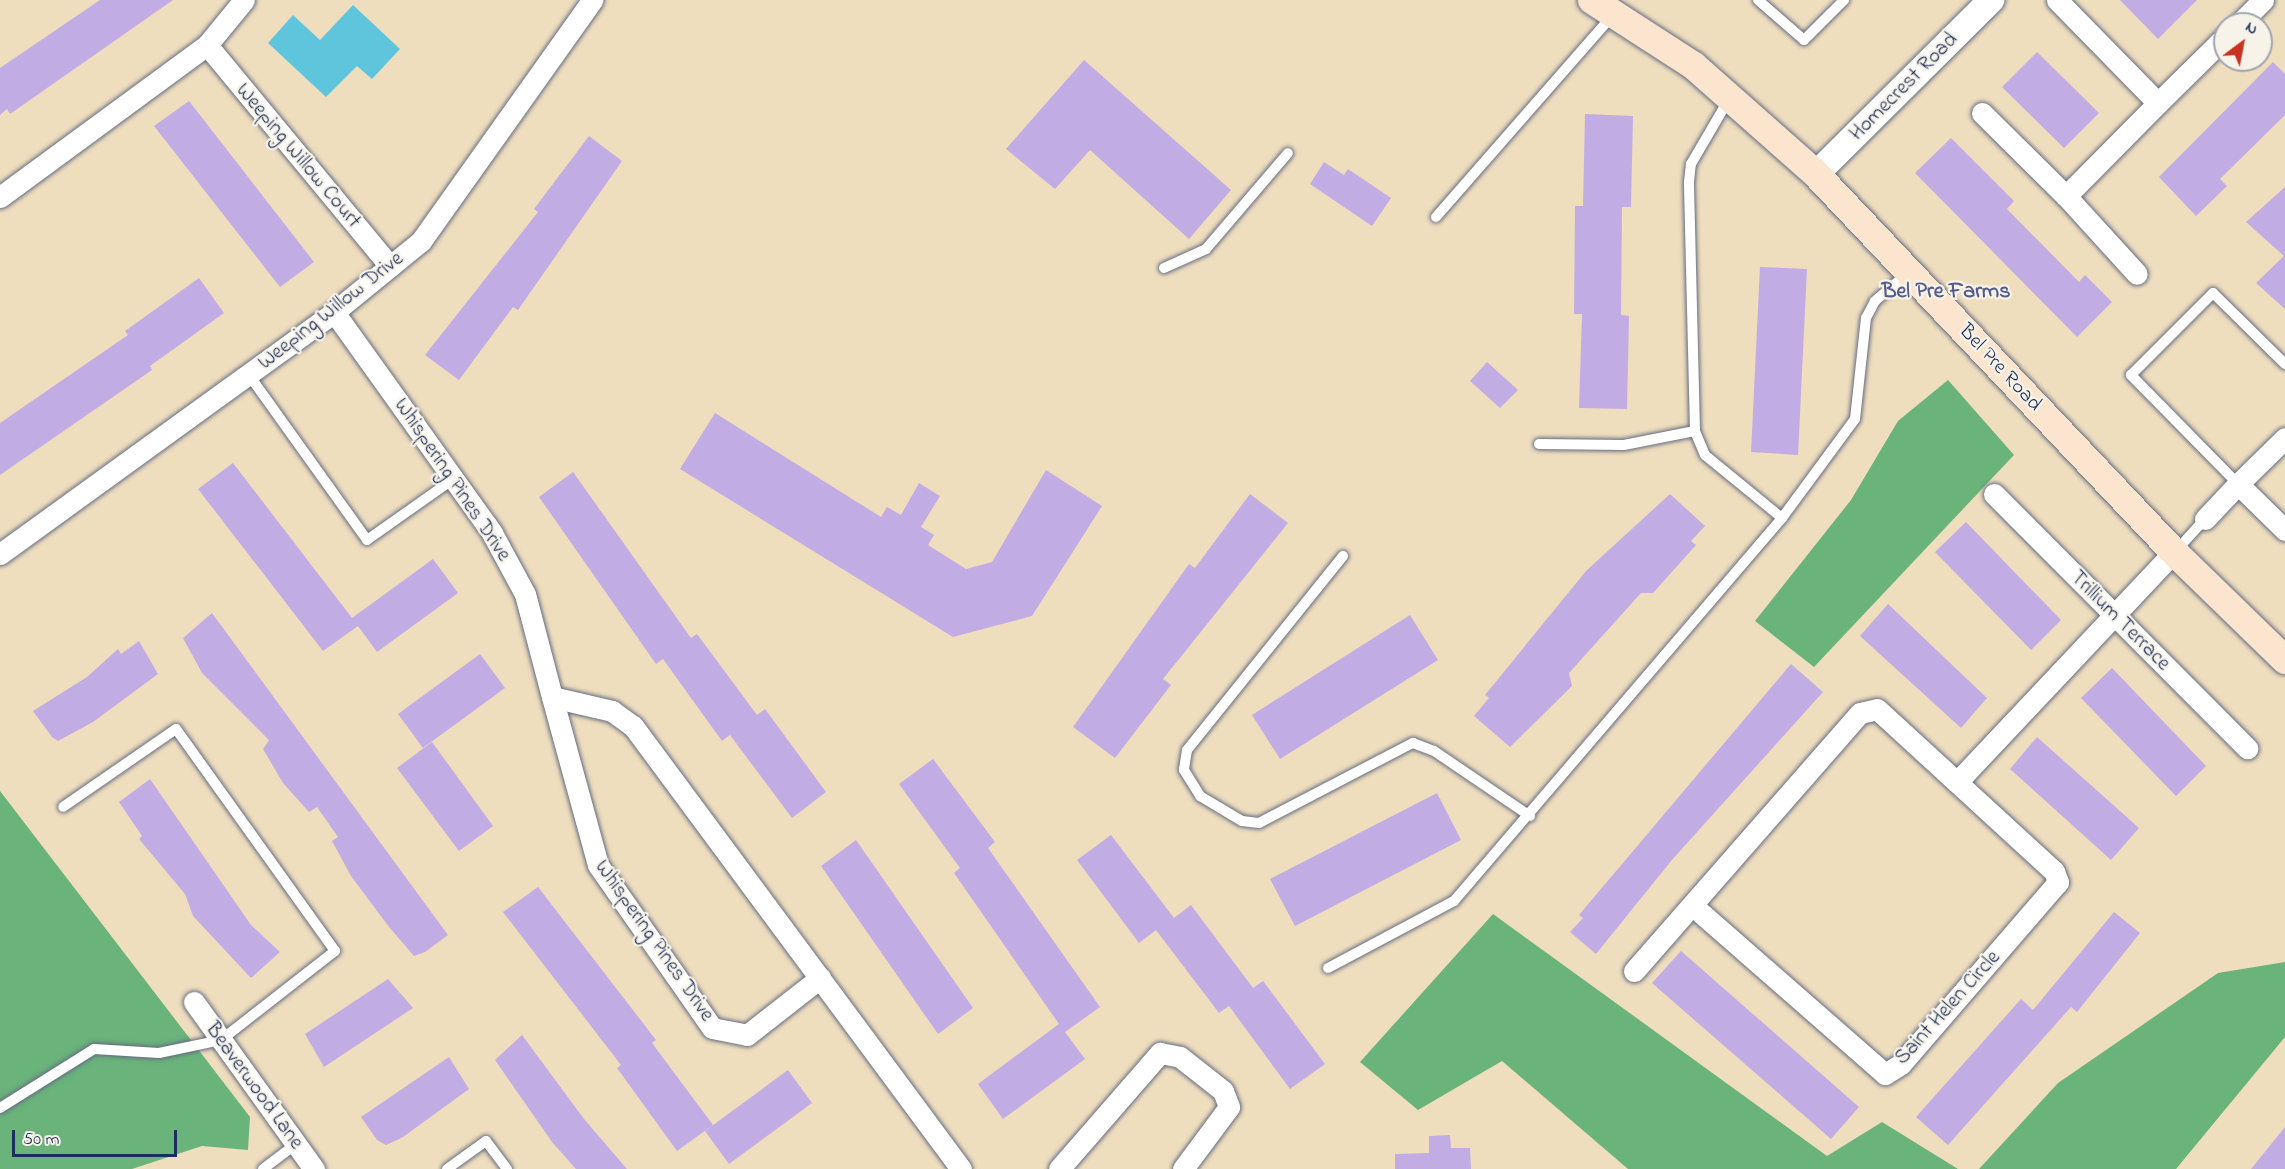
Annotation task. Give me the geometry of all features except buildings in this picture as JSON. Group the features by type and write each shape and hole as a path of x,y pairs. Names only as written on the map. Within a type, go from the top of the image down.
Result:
{"main road":[{"name":"Bel Pre Road","path":"1603,7 1731,96 1816,174 2174,552 2285,660"}],"street":[{"path":"0,197 207,45 244,0"},
{"name":"Weeping Willow Drive","path":"0,554 334,312 421,241 592,0"},
{"name":"Homecrest Road","path":"1816,174 1992,0"},
{"path":"2057,0 2158,103"},
{"path":"2251,12 2263,0"},
{"name":"Weeping Willow Court","path":"207,45 390,266"},
{"path":"2066,196 2213,49"},
{"path":"1982,113 2066,196 2138,274"},
{"name":"Whispering Pines Drive","path":"334,312 455,478 525,594 598,865 712,1028 747,1035 820,978"},
{"path":"2205,519 2285,438"},
{"path":"2238,484 2285,530"},
{"name":"Trillium Terrace","path":"1994,494 2247,748"},
{"path":"1957,782 2112,613 2174,552"},
{"path":"552,697 612,711 633,726 961,1169"},
{"name":"Saint Helen Circle","path":"1634,971 1694,907 1860,713 1877,709 2054,871 2058,882 1901,1064 1885,1074 1694,907"},
{"name":"Beaverwood Lane","path":"194,1002 314,1169"},
{"path":"1059,1169 1160,1053 1180,1057 1223,1091 1229,1107 1183,1169"}],"lane":[{"path":"1758,0 1803,40 1844,0"},
{"path":"1436,218 1603,7"},
{"path":"1731,96 1691,164 1689,182 1695,431 1705,455 1782,518"},
{"path":"1164,268 1206,249 1287,153"},
{"path":"1328,968 1454,901 1530,816 1782,518 1855,419 1866,318 1875,302 1909,272"},
{"path":"2238,484 2131,375 2213,293 2285,364"},
{"path":"249,375 367,540 455,478"},
{"path":"1539,444 1624,445 1695,431"},
{"path":"2174,552 2205,519"},
{"path":"1343,556 1187,750 1184,770 1200,796 1242,821 1259,823 1413,743 1434,751 1530,816"},
{"path":"0,1108 93,1049 159,1053 221,1040 335,951 176,729 63,807"},
{"path":"447,1169 486,1142 507,1169"},
{"path":"263,1169 296,1144"}],"green space":[{"path":"1948,380 2014,455 1814,667 1755,621 1851,500 1898,421"},
{"path":"0,791 250,1117 248,1150 202,1146 132,1169 0,1169"},
{"path":"1493,914 1827,1156 1882,1122 1958,1169 1628,1169 1502,1061 1418,1110 1360,1062"},
{"path":"2285,962 2285,1037 2176,1169 1979,1169 2058,1083 2218,973"}],"water":[{"path":"353,5 400,49 372,79 357,66 326,97 268,43 293,15 320,40"}],"district":[{"name":"Bel Pre Farms","path":"1946,293"}]}
